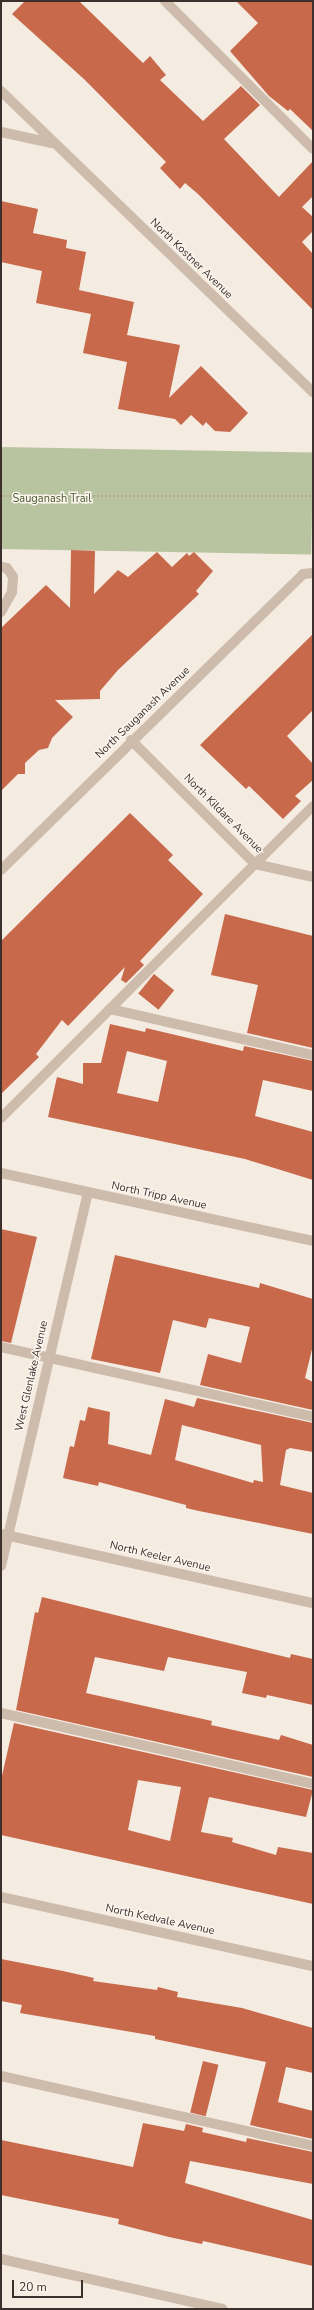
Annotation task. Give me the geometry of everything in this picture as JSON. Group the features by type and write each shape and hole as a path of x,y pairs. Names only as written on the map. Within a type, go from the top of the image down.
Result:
{"street":[{"path":"165,1 313,149"},
{"name":"North Kostner Avenue","path":"1,91 52,143 313,392"},
{"path":"1,132 52,143"},
{"path":"1,567 7,568 13,577 12,592 1,612"},
{"name":"North Sauganash Avenue","path":"1,870 131,740 308,573"},
{"name":"North Kildare Avenue","path":"131,740 255,864 313,877"},
{"path":"1,1118 313,806"},
{"path":"110,1009 313,1056"},
{"name":"North Tripp Avenue","path":"1,1173 313,1241"},
{"name":"West Glenlake Avenue","path":"1,1566 4,1534 49,1358 88,1193"},
{"path":"1,1347 313,1417"},
{"name":"North Keeler Avenue","path":"4,1534 313,1603"},
{"path":"1,1713 313,1784"},
{"name":"North Kedvale Avenue","path":"1,1897 313,1966"},
{"path":"1,2076 313,2146"},
{"path":"1,2259 222,2309"}],"path":[{"path":"1,496 313,496"}],"green space":[{"name":"Sauganash Trail","path":"1,447 313,452 311,554 1,549"}],"building":[{"path":"25,1 79,1 143,63 150,56 166,75 160,80 203,121 241,86 260,105 224,139 279,197 313,161 313,196 302,207 313,217 313,231 302,242 313,254 313,310 198,194 185,183 180,189 160,168 166,162 85,80 12,14"},
{"path":"236,1 313,1 313,131 290,109 288,111 269,96 230,51 258,23"},
{"path":"1,201 38,209 33,233 67,240 66,248 86,252 79,290 134,302 127,335 180,345 169,398 201,366 248,413 230,432 215,431 206,422 203,426 191,415 181,425 175,419 118,409 127,362 83,353 91,314 36,303 42,271 1,262"},
{"path":"71,550 95,551 94,594 118,570 128,577 157,552 172,567 187,553 189,556 194,552 213,571 196,591 199,594 118,670 100,691 100,699 55,700 73,717 52,738 48,748 39,750 25,763 25,774 18,774 1,791 1,628 46,585 70,608"},
{"path":"313,634 313,710 287,736 313,764 313,780 295,796 301,801 283,819 249,786 246,789 200,745"},
{"path":"130,813 173,855 168,860 203,894 140,961 144,965 126,983 121,980 125,967 68,1026 62,1020 36,1054 39,1057 1,1094 1,941"},
{"path":"225,914 313,936 313,1048 247,1033 258,985 211,975"},
{"path":"154,974 174,990 158,1010 138,993"},
{"path":"110,1024 145,1032 146,1028 243,1051 244,1046 313,1061 313,1091 263,1080 255,1116 313,1132 313,1180 245,1159 48,1117 57,1077 83,1084 83,1063 101,1063","holes":["127,1051 167,1061 158,1102 117,1093"]},
{"path":"1,1229 37,1237 11,1343 1,1341"},
{"path":"115,1255 259,1288 260,1283 313,1299 313,1345 305,1378 313,1382 313,1410 200,1385 208,1354 241,1363 250,1327 209,1318 206,1328 173,1320 160,1373 91,1359"},
{"path":"197,1398 313,1423 313,1452 290,1448 286,1450 280,1485 313,1493 313,1534 186,1508 186,1505 99,1482 98,1486 63,1478 70,1446 74,1447 80,1420 85,1421 88,1407 110,1412 108,1444 151,1455 165,1399 194,1407","holes":["182,1425 261,1445 263,1482 254,1480 253,1483 175,1460"]},
{"path":"42,1597 290,1658 291,1654 313,1659 313,1705 267,1695 266,1698 242,1693 247,1672 168,1657 164,1671 95,1657 86,1693 212,1721 211,1725 279,1740 281,1735 313,1745 313,1777 16,1710 35,1612 38,1613"},
{"path":"14,1723 313,1790 306,1817 209,1797 201,1832 233,1838 232,1842 276,1855 278,1847 313,1853 313,1904 1,1835 1,1780","holes":["138,1780 181,1787 170,1841 128,1830"]},
{"path":"1,1959 94,1978 93,1981 157,1990 158,1987 178,1992 177,1997 242,2008 313,2028 313,2073 286,2067 278,2102 313,2111 313,2139 250,2125 266,2062 155,2039 155,2036 20,2013 22,2005 1,2001"},
{"path":"203,2061 219,2065 206,2116 190,2112"},
{"path":"143,2123 184,2131 186,2124 203,2128 202,2132 246,2142 247,2138 313,2152 313,2184 190,2161 185,2183 313,2220 313,2266 203,2241 202,2244 169,2237 118,2224 119,2219 1,2195 1,2140 133,2167"}]}
